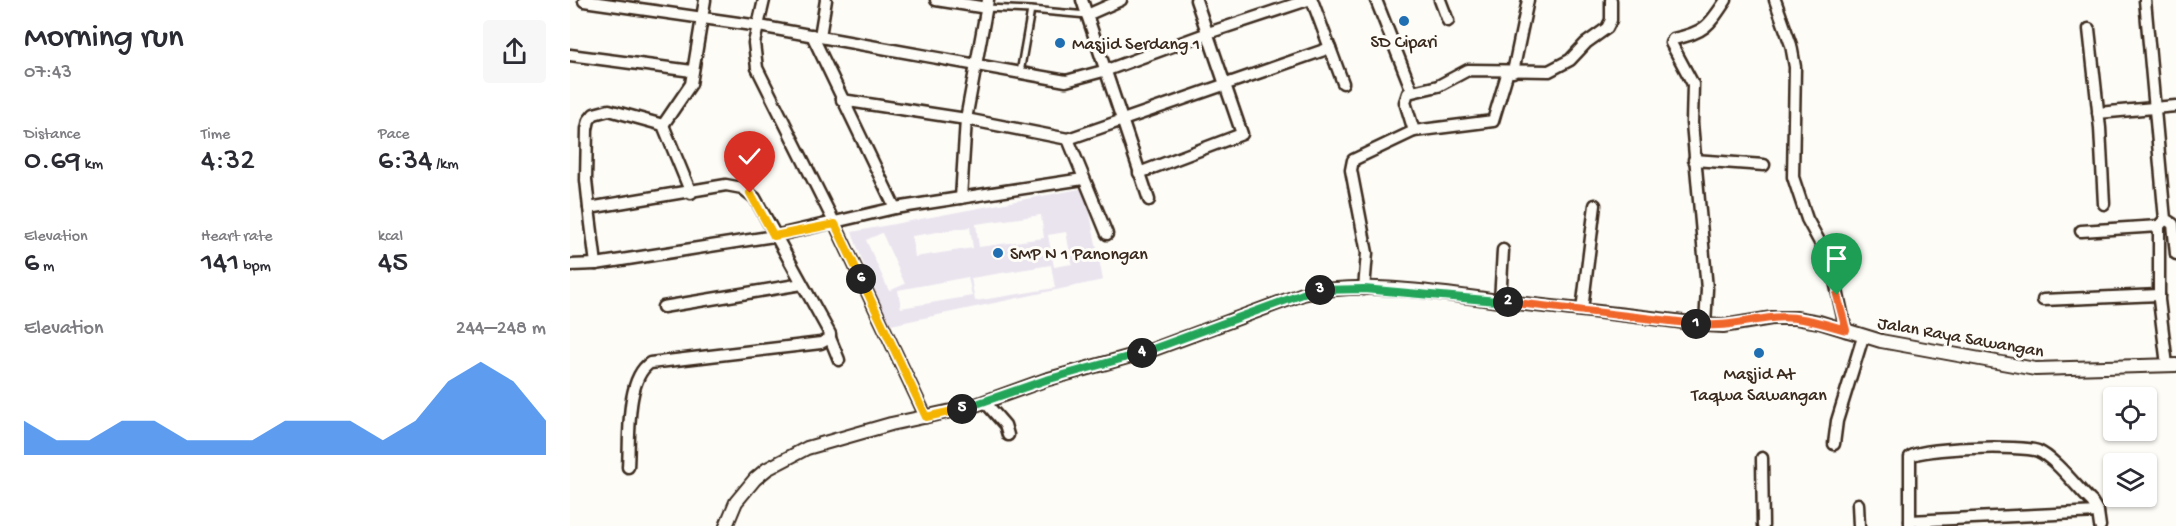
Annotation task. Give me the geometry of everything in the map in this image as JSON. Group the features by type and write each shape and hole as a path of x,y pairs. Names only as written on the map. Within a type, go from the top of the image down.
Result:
{"street":[{"path":"663,125 689,89 705,0"},
{"path":"764,0 753,43 757,68 835,224 926,417"},
{"path":"826,0 816,36 842,100 895,208"},
{"path":"936,0 987,4 966,119 961,198"},
{"path":"1082,0 1149,200"},
{"path":"1087,15 1122,0"},
{"path":"1139,173 1242,134 1196,0"},
{"path":"584,1 759,26 976,63 1066,81 1107,70 1208,33 1310,0 1343,83"},
{"path":"1376,0 1412,91"},
{"path":"1440,0 1448,21"},
{"path":"1364,289 1367,253 1351,170 1353,160 1414,131 1493,121 1510,71 1528,0"},
{"path":"1414,131 1405,102 1408,93 1438,86 1468,70 1549,71 1570,60 1586,43 1607,28 1611,20 1611,0"},
{"path":"1705,325 1707,290 1694,160 1693,84 1671,43 1673,39 1691,35 1708,26 1726,0"},
{"path":"1775,0 1791,45 1795,67 1793,177 1807,219 1831,263 1846,330"},
{"path":"2145,0 2163,218 2159,295 2172,365"},
{"path":"2090,29 2103,204"},
{"path":"842,100 966,119 1068,139 1330,48"},
{"path":"570,55 692,70"},
{"path":"2098,113 2176,106"},
{"path":"596,264 586,180 589,120 594,114 609,110 663,125"},
{"path":"663,125 691,193"},
{"path":"1068,139 1107,234"},
{"path":"1694,160 1764,165"},
{"path":"570,265 596,264 774,236 835,224 895,208 1083,179"},
{"path":"589,208 691,193 726,185 742,188 755,198 774,236 827,327 839,360"},
{"path":"1582,310 1595,206"},
{"path":"2081,231 2163,218 2176,208"},
{"path":"2163,218 2173,224 2176,254"},
{"path":"1500,301 1503,250"},
{"path":"663,307 802,284"},
{"name":"Jalan Raya Sawangan","path":"726,526 736,502 745,490 767,469 807,448 986,402 1046,380 1149,351 1303,294 1320,290 1364,289 1500,301 1705,325 1723,326 1772,318 1796,318 1846,330 1863,337 2035,369 2172,365"},
{"path":"2043,300 2159,295"},
{"path":"1834,444 1837,421 1863,337"},
{"path":"628,467 633,395 638,377 650,363 821,343 830,338"},
{"path":"986,402 1001,420 1008,435"},
{"path":"2098,512 1910,524 1910,457 1916,453 1933,451 2013,448 2038,451 2092,502 2098,512 2100,526"},
{"path":"1762,458 1763,526"},
{"path":"1858,504 1859,526"}],"lane":[{"path":"987,4 1087,15"},
{"path":"1020,73 1031,10"}],"shaded area":[{"name":"SMP N 1 Panongan","path":"1085,188 1103,280 886,326 852,232","holes":["1041,215 1044,238 979,247 976,224","970,227 973,248 915,257 912,236","1066,232 1072,264 1054,267 1048,235","882,233 905,284 889,291 866,240","1051,265 1055,288 975,301 971,278","968,277 972,296 901,308 898,290"]}],"place":[{"name":"SD Cipari","path":"1404,21"},
{"name":"Masjid Serdang 1","path":"1060,43"},
{"name":"SMP N 1 Panongan","path":"998,253"},
{"name":"Masjid At Taqwa Sawangan","path":"1759,353"}],"route":[{"path":"750,193 755,198 774,236 835,224 926,417 986,402 1046,380 1149,351 1303,294 1320,290 1364,289 1450,295 1705,325 1736,325 1772,318 1796,318 1846,330 1837,295"}]}
